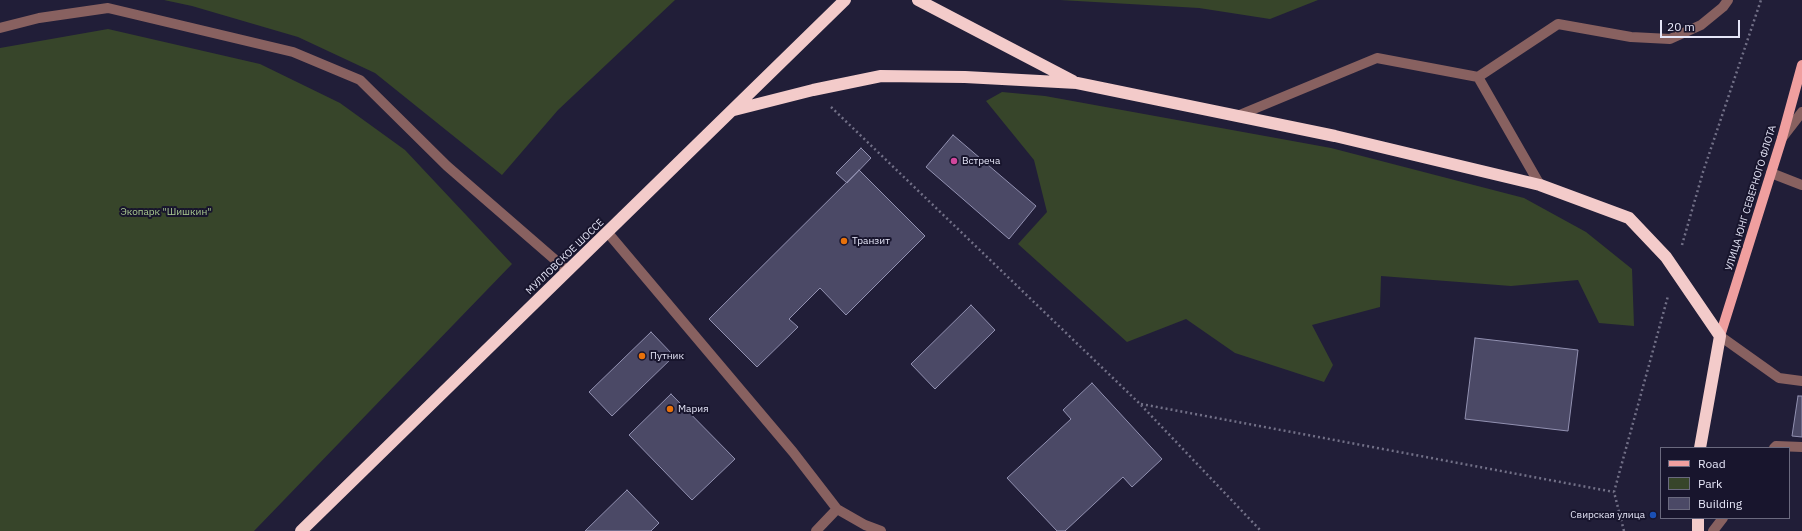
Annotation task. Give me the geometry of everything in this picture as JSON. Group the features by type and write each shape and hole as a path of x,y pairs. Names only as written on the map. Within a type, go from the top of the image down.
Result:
{"highway":[{"name":"МУЛЛОВСКОЕ ШОССЕ","path":"301,531 845,0"},
{"path":"918,0 1077,83"},
{"path":"734,110 813,90 881,76 965,77 1077,83 1417,155 1540,185 1628,218 1666,257 1720,336 1700,447"},
{"path":"1698,519 1698,531"}],"main road":[{"name":"УЛИЦА ЮНГ СЕВЕРНОГО ФЛОТА","path":"1720,336 1772,174 1802,65"}],"lane":[{"path":"1236,116 1377,58 1478,77 1558,24 1631,37 1670,39 1701,25 1723,7 1728,0"},
{"path":"0,28 39,18 108,8 293,52 360,80 447,166 568,271"},
{"path":"1478,77 1540,185"},
{"path":"1782,138 1802,112"},
{"path":"1772,174 1802,185"},
{"path":"608,233 793,452 837,509 865,525 881,531"},
{"path":"1720,336 1779,378 1802,380"},
{"path":"1775,447 1802,447"},
{"path":"816,531 837,509"},
{"path":"1713,531 1722,519"}],"path":[{"path":"813,90 1140,404 1261,531"},
{"path":"1140,404 1614,492"}],"green space":[{"path":"164,0 675,0 558,110 502,175 375,73 298,37 192,6"},
{"path":"1060,0 1318,0 1270,19 1199,8"},
{"name":"Экопарк \"Шишкин\"","path":"108,29 260,64 340,103 405,150 512,264 254,531 0,531 0,48"},
{"path":"1002,92 1045,96 1331,148 1524,198 1586,232 1632,269 1634,326 1599,323 1578,280 1511,286 1381,276 1380,307 1312,325 1333,365 1324,382 1235,353 1186,319 1127,342 1018,244 1047,212 1034,160 986,101"}],"building":[{"path":"953,135 1036,206 1009,239 926,167"},
{"path":"861,148 871,158 847,183 836,173"},
{"path":"859,170 925,236 846,315 820,288 789,319 798,327 757,367 709,319"},
{"path":"971,305 995,330 935,389 911,364"},
{"path":"651,332 674,356 612,416 589,392"},
{"path":"1475,338 1578,350 1568,431 1465,419"},
{"path":"1092,383 1162,459 1132,487 1123,477 1065,531 1057,531 1007,478 1071,419 1063,410"},
{"path":"671,394 735,459 692,500 629,435"},
{"path":"1798,396 1802,396 1802,437 1792,436"},
{"path":"627,490 659,523 651,531 585,531"}],"place":[{"name":"Встреча","path":"954,161"},
{"name":"Транзит","path":"844,241"},
{"name":"Путник","path":"642,356"},
{"name":"Мария","path":"670,409"},
{"name":"Свирская улица","path":"1653,515"}]}
